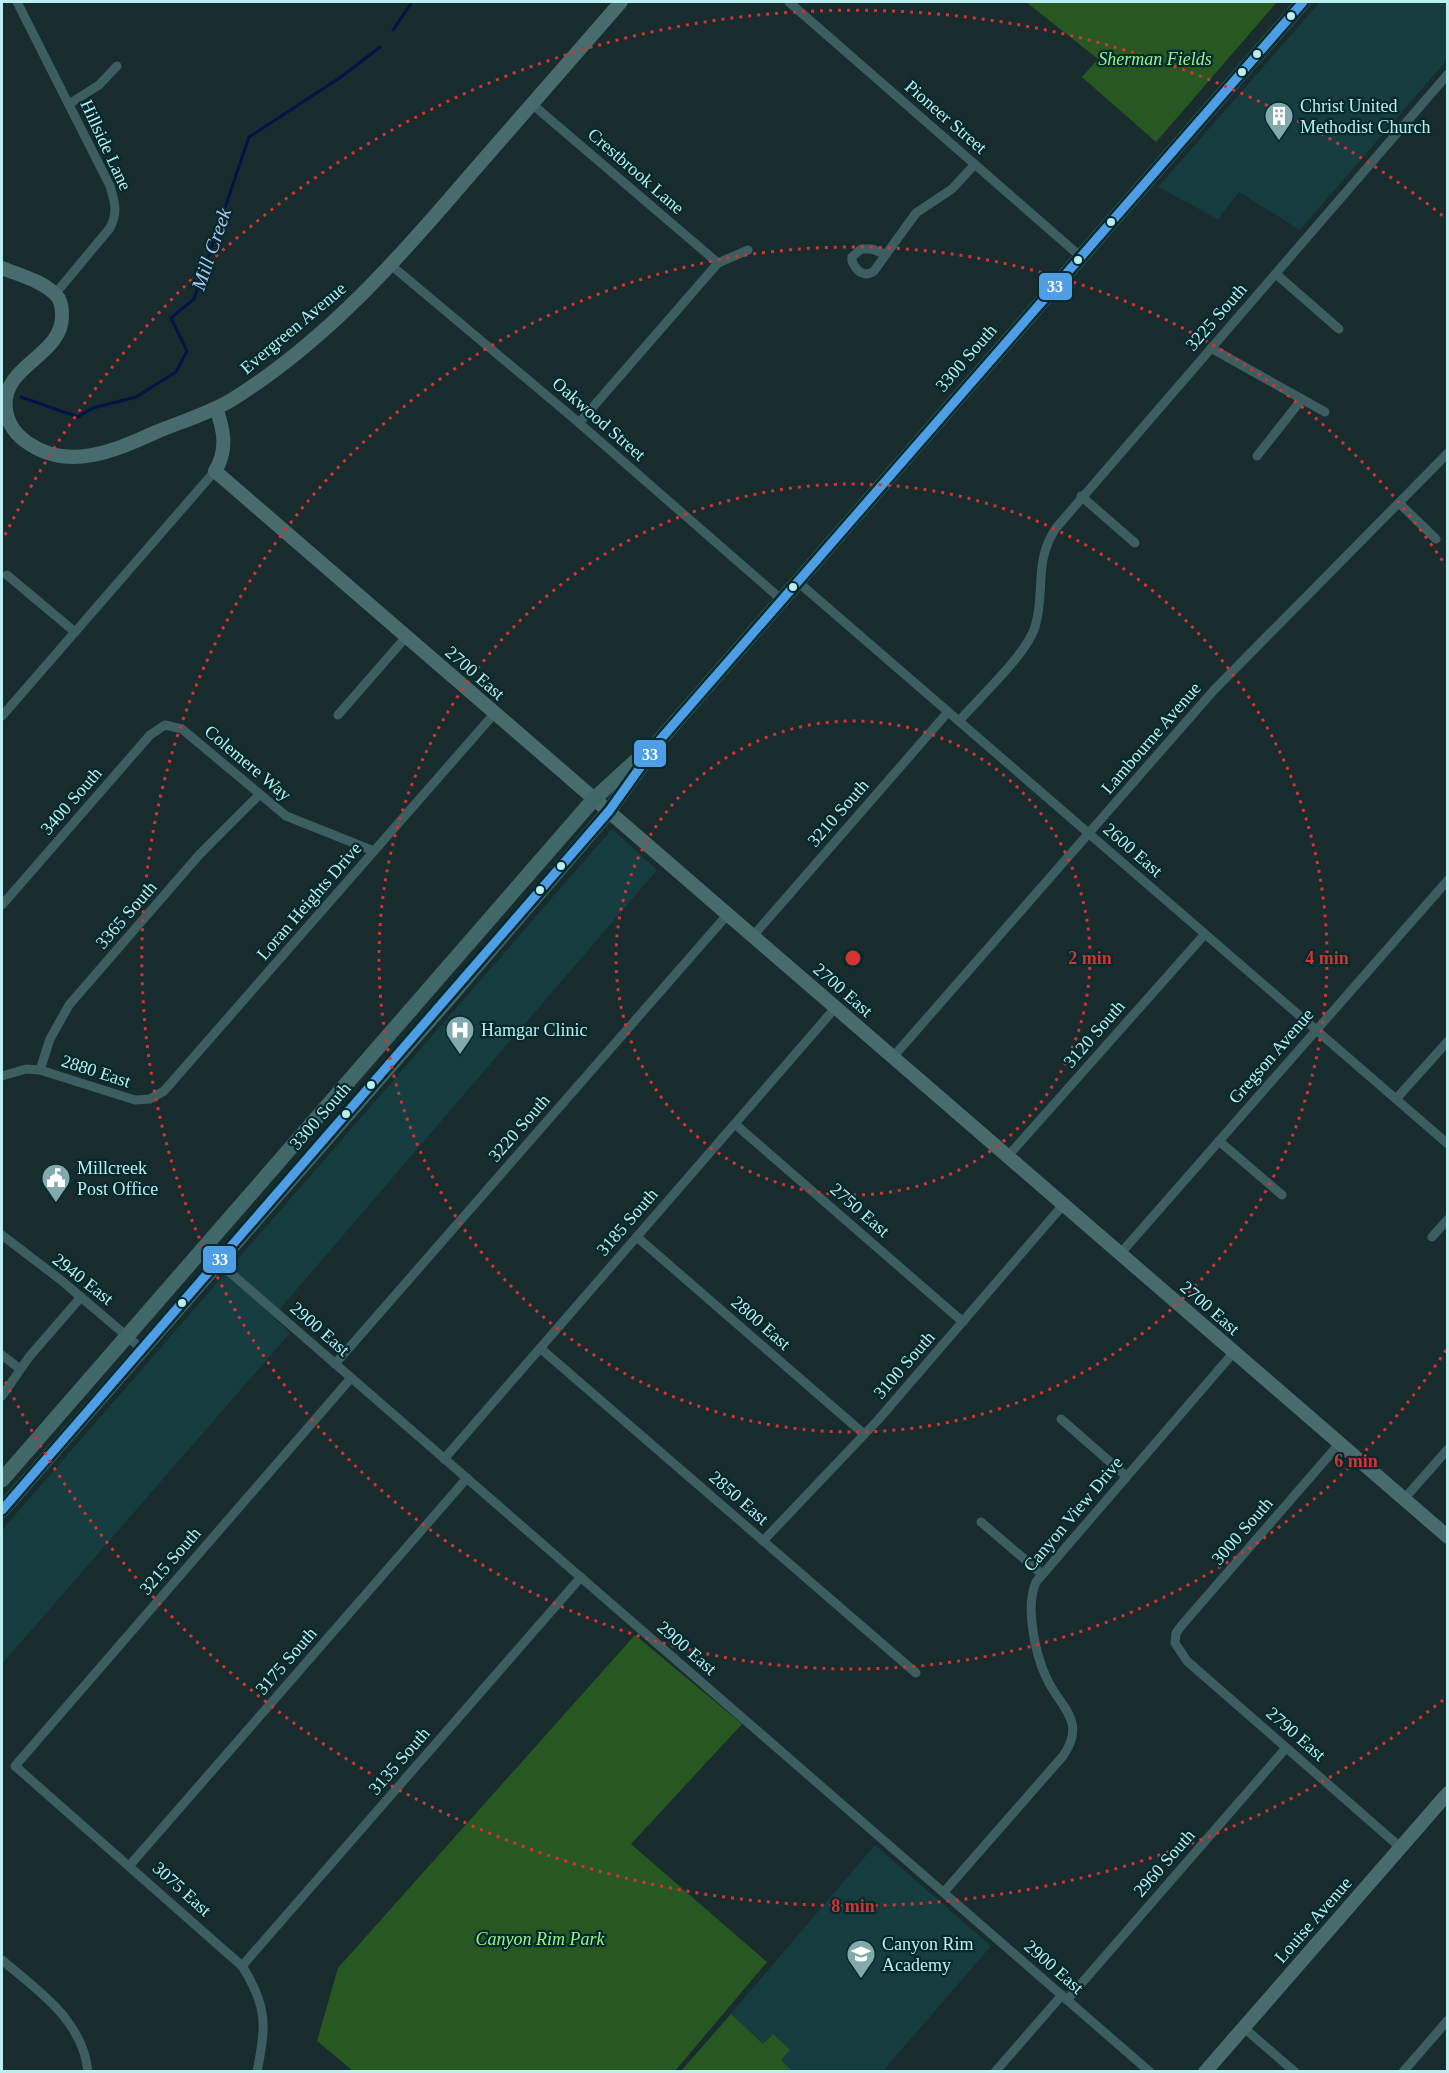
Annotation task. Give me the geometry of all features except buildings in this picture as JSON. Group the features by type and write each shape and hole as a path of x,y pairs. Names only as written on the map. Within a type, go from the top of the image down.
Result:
{"main road":[{"name":"3300 South","path":"4,1502 218,1263 609,811 659,741 1304,2"},
{"name":"3300 South","path":"2,1480 594,799 659,741"}],"street":[{"name":"Hillside Lane","path":"17,2 110,186 116,206 116,216 110,228 55,294"},
{"name":"Evergreen Avenue","path":"216,408 286,362 392,266 621,2"},
{"name":"Pioneer Street","path":"789,2 1081,256"},
{"path":"69,104 99,85 117,66"},
{"name":"3225 South","path":"959,721 1027,642 1034,627 1040,596 1040,563 1046,545 1081,496 1448,74"},
{"name":"Crestbrook Lane","path":"532,104 718,263"},
{"path":"884,254 916,213 952,189 975,164"},
{"path":"579,423 718,263 748,250"},
{"name":"Oakwood Street","path":"392,266 579,423 782,600"},
{"path":"2,268 35,281 55,294 62,311 58,332 9,385 5,405 8,420 26,442 47,453 90,457 110,452 216,408 224,436 221,460 215,471 2,716"},
{"path":"1276,274 1339,329"},
{"path":"1210,348 1325,412"},
{"path":"1257,456 1302,399"},
{"name":"Lambourne Avenue","path":"893,1057 1258,643 1448,453"},
{"name":"2700 East","path":"215,471 1448,1537"},
{"path":"1081,496 1135,543"},
{"path":"1399,503 1436,539"},
{"path":"7,575 75,632"},
{"name":"2600 East","path":"798,582 1448,1144"},
{"path":"338,716 406,638"},
{"name":"3210 South","path":"753,936 948,712"},
{"name":"Loran Heights Drive","path":"142,1101 157,1096 169,1086 494,714"},
{"name":"Colemere Way","path":"169,724 185,731 259,795 292,820 374,851"},
{"name":"3400 South","path":"2,905 150,735 169,724"},
{"name":"3365 South","path":"40,1071 50,1039 69,1005 199,855 259,795"},
{"name":"Gregson Avenue","path":"1120,1254 1448,880"},
{"name":"3220 South","path":"335,1364 728,914"},
{"name":"3120 South","path":"1008,1156 1205,934"},
{"name":"3185 South","path":"444,1459 836,1007"},
{"path":"1396,1099 1448,1041"},
{"path":"2,1076 26,1069 40,1071"},
{"name":"2880 East","path":"40,1071 120,1097 142,1101"},
{"name":"2750 East","path":"735,1124 963,1322"},
{"path":"1219,1141 1282,1195"},
{"name":"3100 South","path":"763,1541 864,1434 1063,1205"},
{"path":"1432,1237 1448,1219"},
{"name":"2940 East","path":"2,1237 81,1297 142,1349"},
{"name":"2800 East","path":"637,1237 864,1434"},
{"name":"2900 East","path":"203,1249 1150,2072"},
{"path":"2,1396 20,1369 81,1297"},
{"name":"2850 East","path":"540,1348 916,1673"},
{"name":"Canyon View Drive","path":"944,1892 1063,1756 1070,1743 1072,1721 1044,1674 1032,1622 1032,1594 1042,1574 1234,1352"},
{"path":"2,1355 20,1369"},
{"name":"3215 South","path":"15,1766 351,1378"},
{"path":"1061,1419 1126,1476"},
{"name":"3000 South","path":"1175,1643 1176,1633 1182,1625 1340,1444"},
{"path":"1404,1499 1448,1449"},
{"name":"3175 South","path":"130,1865 467,1478"},
{"path":"981,1522 1042,1574"},
{"name":"3135 South","path":"242,1966 581,1578"},
{"name":"2790 East","path":"1175,1643 1187,1661 1400,1847"},
{"name":"2960 South","path":"995,2072 1286,1748"},
{"name":"3075 East","path":"15,1766 242,1966 258,1991 263,2014 262,2047 257,2072"},
{"name":"Louise Avenue","path":"1205,2072 1448,1792"},
{"path":"2,1960 64,2014 80,2042 88,2072"},
{"path":"1403,2072 1448,2020"},
{"path":"1243,2027 1295,2072"}],"shaded area":[{"path":"1320,2 1447,2 1447,60 1300,230 1239,192 1218,219 1158,187"},
{"path":"612,829 657,870 273,1317 290,1333 2,1664 2,1530"},
{"name":"Canyon Rim Academy","path":"875,1845 991,1946 883,2071 681,2072"}],"green space":[{"name":"Sherman Fields","path":"1026,2 1277,2 1156,142 1082,77 1098,59"},
{"name":"Canyon Rim Park","path":"635,1635 742,1724 631,1844 767,1962 675,2071 353,2071 317,2041 338,1968"},
{"path":"731,2014 763,2044 773,2034 790,2050 781,2060 792,2071 681,2071"}],"waterway":[{"name":"Mill Creek","path":"393,30 412,2"},
{"name":"Mill Creek","path":"21,397 78,417 93,408 136,397 176,372 187,351 171,318 194,299 249,137 341,77 380,47"}],"transit line":[{"name":"33","path":"2,1510 609,811 659,741 1303,2"}],"place":[{"name":"Christ United Methodist Church","path":"1279,142"},
{"name":"Hamgar Clinic","path":"460,1056"},
{"name":"Millcreek Post Office","path":"56,1204"},
{"name":"Canyon Rim Academy","path":"861,1980"}]}
